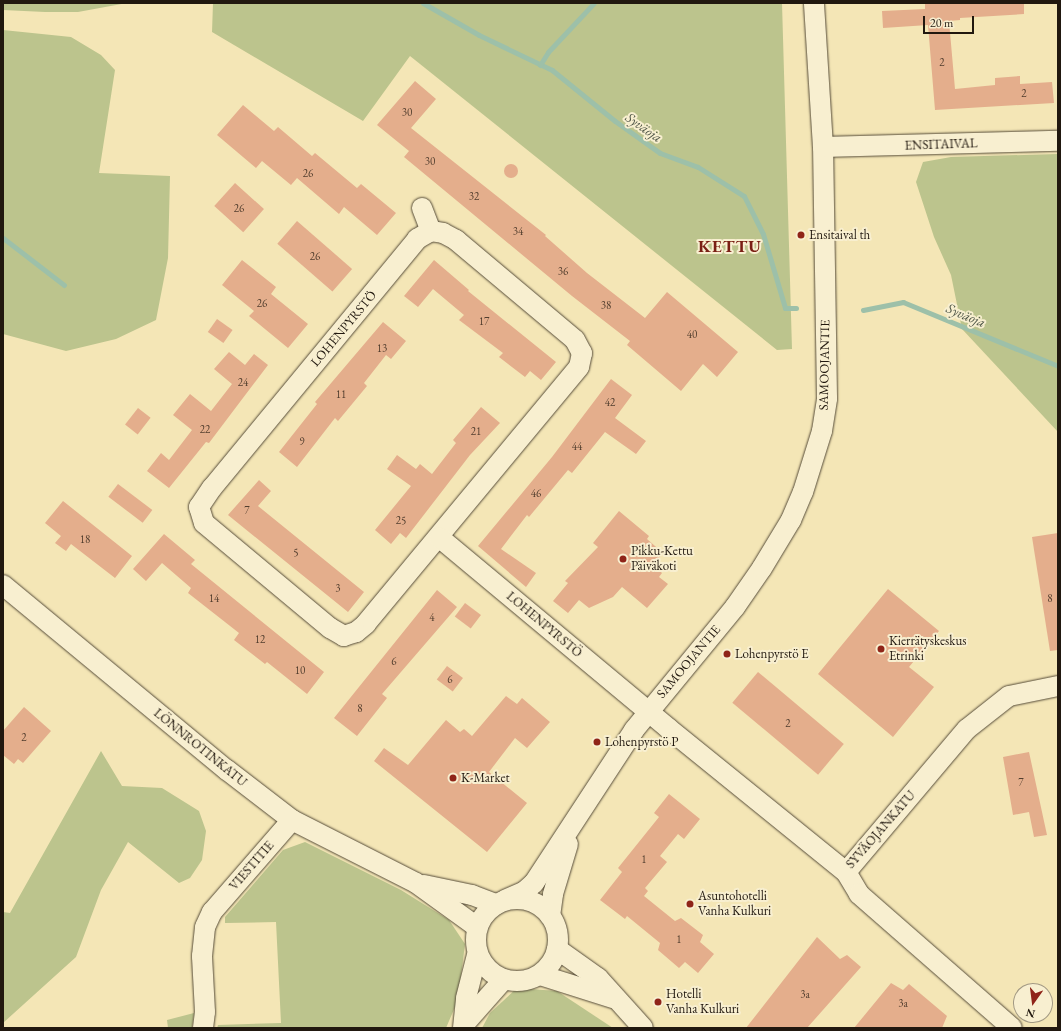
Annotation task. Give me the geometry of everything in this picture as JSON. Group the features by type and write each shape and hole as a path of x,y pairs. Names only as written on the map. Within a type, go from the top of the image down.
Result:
{"street":[{"name":"SAMOOJANTIE","path":"500,902 526,891 534,883 578,820 648,712 735,607 762,568 791,520 813,462 827,398 824,147 814,3"},
{"name":"ENSITAIVAL","path":"824,147 1058,141"},
{"path":"422,208 430,230"},
{"name":"LOHENPYRSTÖ","path":"430,230 443,233 456,240 575,340 582,353 579,367 461,509 440,538 366,624 356,632 344,636 330,628 204,523 199,507 212,488 417,239 430,230"},
{"name":"LOHENPYRSTÖ","path":"440,538 648,712"},
{"name":"LÖNNROTINKATU","path":"3,585 163,718 292,820 416,884 477,927"},
{"name":"SYVÄOJANKATU","path":"648,712 846,872 967,729 1009,696 1058,686"},
{"name":"VIESTITIE","path":"203,1028 205,1012 203,941 212,912 292,820"},
{"name":"SAMOOJANTIE","path":"550,916 563,858 578,820"},
{"path":"846,872 860,894 1012,1028"},
{"name":"LÖNNROTINKATU","path":"416,884 500,902"},
{"path":"464,1025 466,998 477,955 475,945 477,927 483,917 500,902 528,900 537,904 550,916 557,932 557,949 550,964 540,975 524,980 504,979 495,975 477,955"},
{"path":"557,949 598,978 614,998 643,1028"},
{"path":"540,975 614,998"},
{"path":"464,1025 504,979"}],"green space":[{"path":"3,3 127,3 78,12 45,12 3,10"},
{"path":"213,3 782,3 792,349 777,350 410,56 363,121 212,32"},
{"path":"3,30 71,37 101,55 115,70 99,173 170,176 168,258 156,320 116,339 66,351 3,334"},
{"path":"1058,154 1058,432 962,329 951,275 934,237 916,182 923,162 951,157"},
{"path":"101,751 122,786 162,788 199,811 206,831 202,860 190,878 179,883 128,842 101,890 76,957 3,1023 3,912 10,913"},
{"path":"305,842 401,890 449,920 465,944 458,1000 446,1028 217,1028 218,1025 281,1023 276,922 225,923 225,917 283,850"},
{"path":"517,988 557,991 613,1028 482,1028 490,1013"},
{"path":"194,1013 192,1028 168,1028 167,1020"}],"building":[{"path":"925,3 1024,3 1024,14 960,18 960,20 949,21 955,89 995,85 995,78 1020,76 1020,84 1052,82 1054,103 935,110 928,25 883,28 882,11 925,9"},
{"path":"415,81 436,99 411,128 546,235 545,236 587,273 645,318 667,292 738,352 717,377 703,364 681,391 627,345 630,341 572,296 404,157 409,151 377,125"},
{"path":"243,105 274,131 278,127 312,156 315,153 357,188 361,184 396,213 377,235 344,207 339,214 297,178 291,185 262,161 256,168 217,135"},
{"path":"511,164 516,166 518,171 516,176 511,178 506,176 504,171 506,166"},
{"path":"235,183 264,209 243,232 214,206"},
{"path":"297,221 352,269 332,292 277,244"},
{"path":"242,260 276,287 271,294 308,324 288,348 249,316 254,311 222,285"},
{"path":"434,260 469,290 468,291 556,362 541,380 530,371 525,377 499,357 503,353 459,320 464,315 433,289 418,307 404,296"},
{"path":"217,319 233,330 223,343 208,332"},
{"path":"383,322 406,341 391,359 386,355 364,383 367,386 338,421 335,418 297,467 279,452 317,404 315,402"},
{"path":"229,352 245,365 254,354 268,365 209,443 206,442 169,488 147,471 161,453 169,460 192,430 173,415 190,394 211,411 232,384 214,369"},
{"path":"611,379 632,395 615,418 646,441 636,454 605,432 572,473 568,470 529,517 527,515 501,549 536,573 526,587 478,546 552,457"},
{"path":"481,407 500,423 470,455 406,538 400,533 391,544 375,530 411,486 387,469 397,455 416,469 420,464 432,474 456,443 453,440"},
{"path":"138,408 151,418 138,434 125,425"},
{"path":"259,480 271,491 258,506 364,592 348,612 228,515"},
{"path":"118,484 152,510 143,523 108,497"},
{"path":"63,501 132,556 115,578 71,544 66,551 55,543 61,536 45,523"},
{"name":"Pikku-Kettu Päiväkoti","path":"619,511 649,536 647,539 663,553 653,565 662,573 659,577 668,584 647,608 622,587 613,597 589,608 579,600 568,613 553,601 568,583 565,581 598,547 593,543"},
{"path":"1058,533 1058,650 1050,651 1032,537"},
{"path":"164,534 195,560 191,564 324,672 307,694 267,662 265,664 234,640 239,633 188,593 191,588 162,563 146,581 133,569"},
{"name":"Kierrätyskeskus Etrinki","path":"888,589 939,631 909,667 934,687 893,737 818,674"},
{"path":"437,590 457,607 382,694 387,698 357,736 334,718"},
{"path":"465,603 481,615 471,629 455,617"},
{"path":"447,666 463,678 453,692 437,680"},
{"path":"758,672 844,744 818,775 732,703"},
{"name":"K-Market","path":"506,696 517,704 522,698 550,722 527,748 515,738 489,772 527,803 487,852 374,761 384,748 408,765 446,720 460,732 464,729 472,736"},
{"path":"24,707 51,731 23,763 18,759 14,764 3,755 3,731"},
{"path":"1029,752 1047,835 1034,837 1029,812 1013,815 1003,757"},
{"path":"669,794 700,819 684,839 678,834 660,856 667,862 645,888 648,891 644,896 675,921 681,918 703,935 700,942 714,954 698,973 685,962 679,968 658,950 660,943 627,916 625,919 600,900 622,872 618,868 659,817 654,813"},
{"path":"817,937 840,959 847,955 861,967 807,1028 746,1028"},
{"path":"891,983 903,990 909,984 947,1016 942,1028 854,1028"}],"waterway":[{"name":"Syväoja","path":"423,3 479,35 552,70 615,121 660,153 698,167 744,196 763,234 785,308 796,308"},
{"path":"540,65 548,52 594,3"},
{"path":"3,238 64,285"},
{"name":"Syväoja","path":"863,310 903,302 1058,366"}],"place":[{"name":"Ensitaival th","path":"801,235"},
{"name":"Pikku-Kettu Päiväkoti","path":"623,559"},
{"name":"Kierrätyskeskus Etrinki","path":"881,649"},
{"name":"Lohenpyrstö E","path":"727,654"},
{"name":"Lohenpyrstö P","path":"597,742"},
{"name":"K-Market","path":"453,778"},
{"name":"Asuntohotelli Vanha Kulkuri","path":"690,904"},
{"name":"Hotelli Vanha Kulkuri","path":"658,1002"}],"district":[{"name":"KETTU","path":"730,247"}]}
